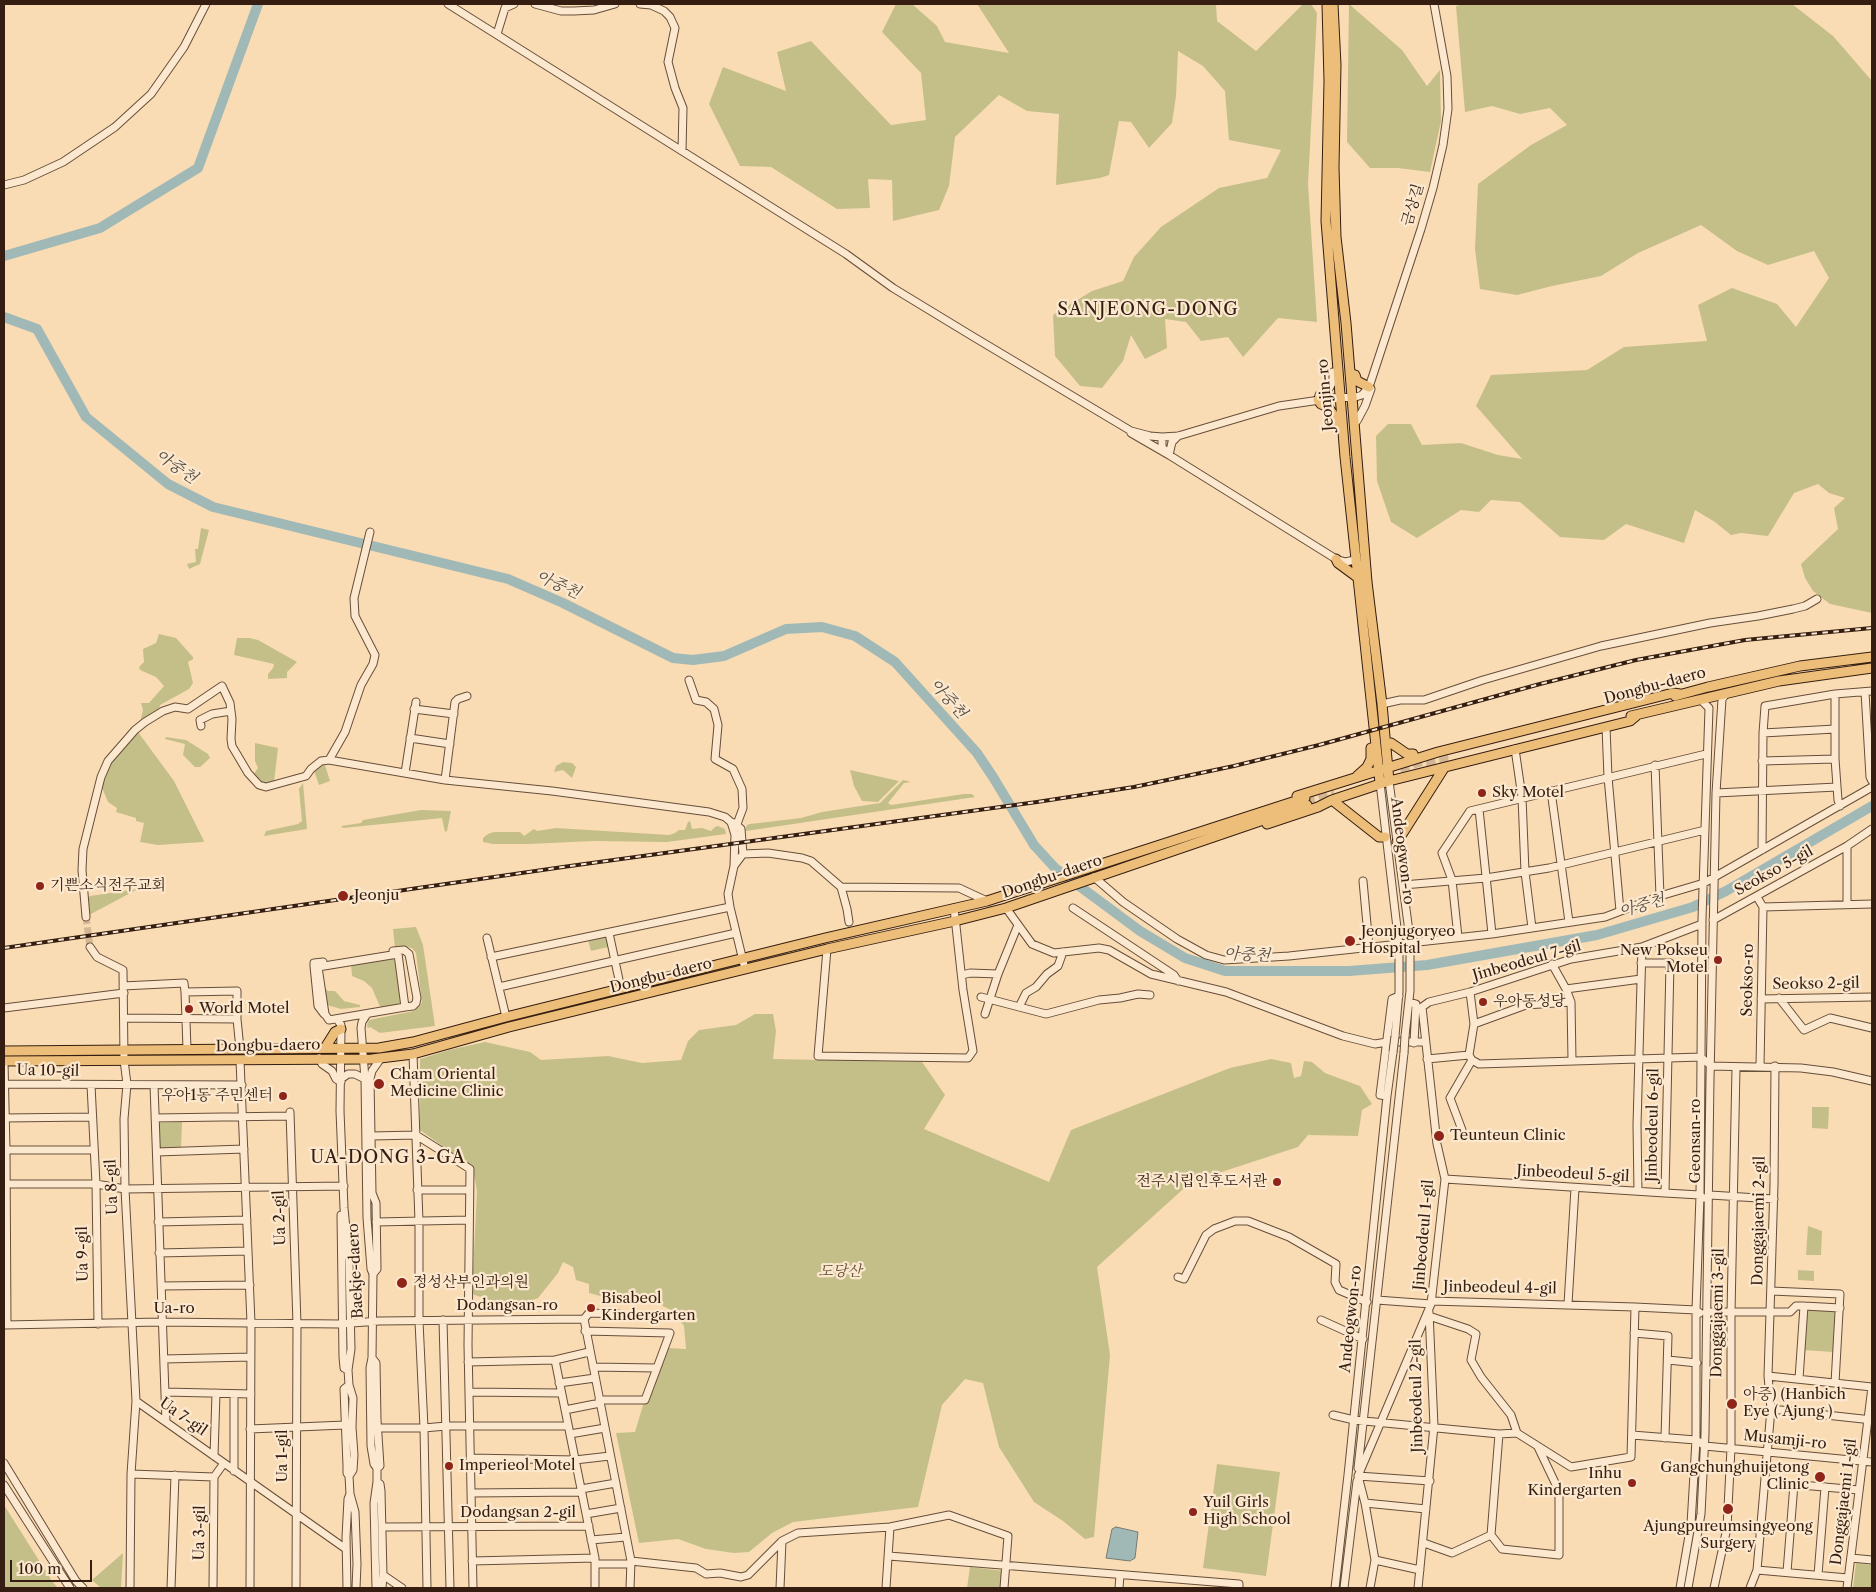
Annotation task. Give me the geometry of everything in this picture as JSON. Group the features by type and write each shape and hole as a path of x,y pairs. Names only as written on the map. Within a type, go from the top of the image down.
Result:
{"main road":[{"name":"Jeonjin-ro","path":"1327,4 1329,81 1326,221 1356,577 1380,784"},
{"name":"Jeonjin-ro","path":"1333,4 1336,65 1334,167 1336,237 1369,594 1389,781"},
{"path":"1350,374 1355,375 1356,381 1369,387"},
{"path":"1318,400 1321,404 1328,407 1335,417 1336,427 1342,426"},
{"path":"1336,559 1338,563 1356,577"},
{"name":"Dongbu-daero","path":"4,1061 363,1059 413,1054 509,1027 744,969 1006,908 1206,840 1239,833 1318,807 1332,800 1447,761 1680,694 1800,666 1872,657"},
{"name":"Dongbu-daero","path":"1447,761 1779,681 1872,668"},
{"path":"1199,832 1202,828 1312,790 1358,778 1388,766 1664,695 1680,694"},
{"name":"Dongbu-daero","path":"1447,761 1515,749 1630,721 1636,716"},
{"path":"1386,744 1391,743 1407,754 1414,754 1415,760"},
{"path":"1358,778 1357,776 1367,768 1371,759 1370,748 1376,746"},
{"path":"1438,752 1437,761 1447,761"},
{"path":"1397,842 1447,761"},
{"path":"1312,790 1320,798 1318,807"},
{"path":"1332,800 1379,837 1385,837"},
{"name":"Dongbu-daero","path":"4,1051 363,1048 413,1042 742,959 987,901 1199,832 1306,802 1211,836 1206,840"},
{"path":"325,1048 335,1032 342,1029"}],"street":[{"path":"12,188 24,180 63,162 115,126 151,94 184,47 206,4"},
{"path":"448,4 846,254 893,288 1131,431 1150,436 1178,436 1279,406 1340,397 1352,398 1362,395 1369,387"},
{"path":"497,34 505,8 514,4"},
{"path":"535,4 560,11 574,12 594,10 615,4"},
{"path":"640,4 651,5 664,11 676,28 668,62 673,82 684,108 682,151"},
{"name":"금상길","path":"1354,422 1357,421 1365,406 1371,389 1369,387 1421,229 1444,145 1448,109 1447,76 1434,4"},
{"path":"4,185 24,180"},
{"path":"1318,400 1330,387 1333,381 1333,372 1338,372"},
{"path":"1131,431 1135,436 1169,455 1336,559 1344,562 1355,560 1360,566 1363,594 1369,594"},
{"path":"1169,455 1172,442 1178,436"},
{"path":"1162,437 1162,447 1169,455"},
{"path":"328,760 345,732 361,685 376,655 355,616 354,598 370,534"},
{"path":"1382,704 1400,700 1424,700 1601,646 1710,623 1793,609 1805,606 1817,599"},
{"path":"689,680 696,700 706,702 714,709 718,725 715,759 733,769 742,790 743,808 734,823 734,866 728,894 744,969"},
{"path":"86,916 82,870 83,849 101,777 108,761 135,730 145,722 163,711 175,707 188,709 222,686 230,703 232,746 248,773 258,785 266,787 306,776 320,761 328,760 445,780 552,791 709,812 725,818 741,829 743,854 734,866"},
{"path":"1762,850 1761,791 1765,706 1835,694 1869,692 1870,777 1872,781"},
{"name":"Geonsan-ro","path":"1688,1588 1699,1526 1705,1446 1716,793 1722,699 1726,694"},
{"path":"1835,694 1835,759 1840,806"},
{"path":"445,780 455,702 467,696"},
{"path":"1701,700 1709,708 1706,754 1704,886"},
{"path":"405,773 415,706 454,714"},
{"path":"201,726 200,720 212,714 231,711"},
{"path":"1606,727 1608,777 1620,911"},
{"path":"1763,733 1835,729"},
{"path":"410,738 450,744"},
{"path":"1515,749 1522,798 1525,872 1532,928"},
{"path":"1458,937 1452,880 1442,853 1470,811 1706,754"},
{"path":"1762,761 1835,759"},
{"path":"1656,765 1660,896"},
{"name":"Andeogwon-ro","path":"1344,1588 1358,1476 1410,992 1410,945 1389,781"},
{"name":"Andeogwon-ro","path":"1335,1588 1399,994 1399,943 1380,784"},
{"path":"1716,793 1837,787"},
{"path":"1091,878 1177,939 1206,955 1224,960 1289,956 1399,943 1410,945 1605,917 1660,896 1704,886 1714,877 1872,787"},
{"path":"1551,791 1569,922"},
{"path":"1479,809 1492,934"},
{"path":"1403,885 1486,878 1525,872 1705,830"},
{"name":"Seokso 5-gil","path":"1713,918 1757,896 1872,830"},
{"path":"1847,846 1847,904"},
{"path":"743,854 768,853 811,861 841,887 848,909 849,922"},
{"path":"1363,881 1369,946"},
{"name":"Geonsan-ro","path":"1680,1588 1692,1524 1696,1440 1696,1310 1700,1195 1702,922 1704,886"},
{"path":"841,887 959,888 987,901"},
{"path":"1757,896 1763,906 1872,904"},
{"name":"Seokso-ro","path":"1760,1066 1763,906"},
{"path":"492,956 730,907"},
{"path":"827,950 818,1056 968,1058 973,1051 954,908"},
{"path":"1006,908 1032,944 1054,953 1099,948 1109,950 1151,974 1226,992 1343,1036 1375,1044 1387,1042 1425,1042"},
{"path":"1074,908 1174,975 1178,981"},
{"name":"Jinbeodeul 7-gil","path":"1425,1042 1422,1007 1429,1002 1470,992 1571,959 1642,947 1702,922"},
{"path":"985,1014 998,974 1018,925"},
{"path":"609,933 621,989"},
{"path":"499,987 736,933"},
{"path":"487,938 506,1017"},
{"path":"90,947 97,957 123,970 124,990"},
{"name":"Jinbeodeul 6-gil","path":"1638,1191 1637,1126 1642,947"},
{"path":"404,950 409,954 417,998 416,1003 413,1006 367,1014 329,1020 318,1006 314,963 404,950"},
{"path":"1019,1007 1026,993 1036,987 1047,974 1058,966 1063,952"},
{"path":"325,1014 318,967 398,954 405,1007"},
{"name":"Jinbeodeul 6-gil","path":"1641,963 1670,963 1665,1193"},
{"path":"1552,964 1571,1002 1572,1060"},
{"path":"962,975 970,972 998,974"},
{"path":"1566,989 1641,979"},
{"path":"4,1008 184,983 186,992 187,1050"},
{"name":"Ua 8-gil","path":"124,990 124,1060 127,1084 124,1119 125,1189 131,1324"},
{"name":"Dongbu-daero","path":"186,992 237,992 240,1049"},
{"path":"1462,1130 1450,1098 1470,1058 1474,1024 1470,992"},
{"path":"981,997 1050,1014 1099,1000 1138,994 1150,995"},
{"path":"1387,1096 1380,1095 1392,999 1399,994"},
{"name":"Seokso 2-gil","path":"1761,999 1872,997"},
{"path":"1779,998 1804,1030 1830,1018 1872,1028"},
{"path":"1409,1002 1416,1004 1414,1043"},
{"path":"1474,1024 1526,1005 1571,1002"},
{"name":"Baekje-daero","path":"367,1014 362,1022 366,1114 367,1225 370,1269 373,1274 372,1358 370,1368 371,1446 374,1464 377,1468 374,1503 376,1588"},
{"path":"124,1018 237,1019"},
{"path":"337,1019 342,1029"},
{"name":"Baekje-daero","path":"342,1029 340,1111 344,1208 341,1210 347,1324 344,1368 348,1370 349,1385 353,1398 352,1427 354,1455 353,1470 350,1476 350,1494 355,1512 356,1588"},
{"name":"Jinbeodeul 1-gil","path":"1358,1476 1430,1307 1445,1179 1437,1144 1425,1042"},
{"path":"413,1054 419,1222 421,1390 424,1428 427,1588"},
{"path":"1701,1057 1711,1066 1736,1068 1775,1066 1825,1071 1872,1081"},
{"name":"Jinbeodeul 6-gil","path":"1427,1059 1470,1058 1480,1064 1701,1057"},
{"path":"319,1058 322,1064 332,1070 336,1079 341,1081 348,1074 355,1074 365,1079"},
{"path":"372,1192 370,1079 372,1071 381,1058"},
{"path":"240,1060 251,1323 250,1588"},
{"name":"Ua 10-gil","path":"4,1061 5,1325"},
{"name":"Donggajaemi 2-gil","path":"1750,1588 1757,1570 1771,1409 1768,1376 1774,1199 1775,1066"},
{"name":"Donggajaemi 3-gil","path":"1714,1588 1727,1528 1731,1448 1731,1313 1736,1068"},
{"name":"Ua 10-gil","path":"4,1084 242,1085"},
{"name":"Ua 9-gil","path":"91,1085 96,1184 98,1324"},
{"path":"154,1085 157,1152 156,1189 166,1422"},
{"name":"Baekje-daero","path":"366,1114 371,1103"},
{"name":"Ua 2-gil","path":"243,1117 290,1114 297,1324"},
{"path":"366,1114 372,1123"},
{"path":"5,1118 92,1117"},
{"path":"155,1118 243,1117"},
{"path":"372,1136 416,1135 470,1169 468,1362 473,1588"},
{"path":"157,1152 244,1149"},
{"path":"5,1150 94,1150"},
{"name":"Baekje-daero","path":"367,1183 372,1173"},
{"name":"Jinbeodeul 5-gil","path":"1445,1179 1700,1195"},
{"path":"367,1183 376,1203 377,1269 373,1274"},
{"path":"5,1184 96,1184 125,1189 293,1185 344,1186"},
{"name":"Jinbeodeul 4-gil","path":"1568,1304 1575,1188"},
{"path":"418,1190 469,1190"},
{"path":"1700,1195 1710,1199 1733,1197 1774,1199"},
{"path":"158,1222 247,1220"},
{"path":"376,1222 469,1220"},
{"path":"1178,1277 1184,1279 1206,1235 1214,1229 1235,1221 1248,1221 1289,1236 1336,1264 1335,1282 1339,1290 1367,1302"},
{"path":"160,1253 248,1251"},
{"path":"161,1286 250,1284"},
{"path":"1771,1291 1840,1294 1834,1383"},
{"path":"1377,1300 1430,1307 1476,1334 1471,1360 1481,1377 1511,1415 1517,1433"},
{"name":"Jinbeodeul 4-gil","path":"1430,1307 1568,1304 1696,1310"},
{"path":"1696,1310 1706,1315 1770,1311 1790,1312 1796,1306 1840,1308"},
{"path":"1799,1380 1804,1306"},
{"name":"Jinbeodeul 2-gil","path":"1418,1588 1424,1543 1434,1426 1430,1307"},
{"path":"1332,1416 1354,1420 1434,1426 1499,1434 1517,1433 1571,1467 1631,1457 1635,1307"},
{"name":"Dodangsan-ro","path":"347,1324 443,1320 584,1319 589,1313 619,1314"},
{"path":"584,1319 631,1563 630,1588"},
{"name":"Dodangsan 2-gil","path":"443,1320 448,1527"},
{"path":"1321,1320 1363,1339"},
{"name":"Ua-ro","path":"5,1325 161,1322 347,1324"},
{"name":"Ua 7-gil","path":"130,1588 131,1474 136,1401 131,1324"},
{"name":"Ua 1-gil","path":"296,1588 297,1324"},
{"path":"565,1410 599,1401 645,1400 670,1333 585,1331"},
{"path":"1634,1333 1668,1336 1665,1438"},
{"path":"468,1362 555,1360 590,1352"},
{"path":"164,1359 251,1357"},
{"name":"Baekje-daero","path":"372,1358 376,1363 380,1466 377,1468"},
{"path":"555,1360 595,1561 595,1588"},
{"path":"1668,1360 1697,1362"},
{"path":"592,1367 656,1368"},
{"path":"1768,1376 1872,1387"},
{"path":"559,1383 595,1378"},
{"name":"Baekje-daero","path":"349,1385 344,1390 347,1473 350,1476"},
{"name":"Donggajaemi 1-gil","path":"1847,1588 1870,1420 1872,1387"},
{"path":"165,1392 251,1394"},
{"path":"469,1392 561,1393"},
{"name":"Ua 7-gil","path":"214,1456 216,1393"},
{"path":"234,1394 234,1471"},
{"name":"Ua 7-gil","path":"136,1401 224,1463"},
{"name":"Donggajaemi 1-gil","path":"1771,1409 1870,1420"},
{"path":"250,1429 345,1425"},
{"path":"378,1428 568,1426"},
{"path":"570,1434 605,1428"},
{"path":"1499,1434 1492,1535 1502,1549 1559,1555 1560,1490 1538,1447"},
{"path":"1632,1435 1696,1440"},
{"name":"Musamji-ro","path":"1696,1440 1705,1446 1872,1462"},
{"path":"470,1458 575,1460 610,1456"},
{"path":"4,1463 76,1581 83,1588"},
{"path":"131,1474 214,1477 224,1463 346,1549"},
{"path":"171,1588 175,1475"},
{"path":"1370,1588 1375,1560 1358,1476 1430,1481"},
{"name":"Ua 3-gil","path":"213,1588 214,1477"},
{"name":"Baekje-daero","path":"377,1482 380,1484 382,1588"},
{"path":"1766,1482 1859,1490"},
{"path":"471,1492 581,1490 616,1483"},
{"path":"1787,1572 1794,1484"},
{"path":"4,1485 70,1588"},
{"name":"Donggajaemi 1-gil","path":"1818,1575 1825,1487"},
{"name":"Baekje-daero","path":"347,1588 346,1549 348,1499 350,1494"},
{"path":"1365,1504 1426,1509"},
{"path":"586,1514 621,1508"},
{"path":"472,1561 595,1561 631,1563 696,1568 706,1574 720,1573 741,1577 748,1575 782,1541 798,1533 890,1527 949,1515 1008,1536 1004,1588"},
{"name":"Dodangsan 2-gil","path":"382,1527 588,1526"},
{"path":"1699,1526 1760,1529"},
{"path":"448,1527 450,1588"},
{"path":"886,1588 890,1527"},
{"path":"1424,1543 1452,1553 1492,1535"},
{"path":"591,1540 626,1537"},
{"path":"780,1588 782,1541"},
{"path":"888,1556 1239,1584 1239,1588"},
{"path":"1851,1558 1872,1560"},
{"path":"1375,1560 1420,1570"},
{"path":"1757,1570 1848,1578"},
{"path":"383,1575 402,1588"},
{"path":"1119,1588 1120,1575"}],"green space":[{"path":"896,4 912,4 937,26 945,42 1009,53 977,4 1216,4 1217,21 1256,51 1303,4 1311,4 1317,13 1308,184 1317,322 1278,318 1243,357 1228,337 1201,341 1186,322 1165,319 1167,348 1145,359 1131,335 1123,361 1102,388 1080,386 1055,356 1053,315 1092,291 1123,281 1134,257 1161,227 1219,188 1267,178 1281,150 1229,140 1225,91 1203,66 1178,51 1176,96 1172,123 1149,148 1131,122 1119,121 1109,175 1100,178 1056,185 1059,114 1027,111 999,95 955,137 949,186 939,210 893,221 892,180 868,179 870,208 837,209 771,167 740,166 709,104 723,67 786,91 777,52 811,41 891,125 926,120 921,73 882,32"},
{"path":"1349,4 1402,50 1427,86 1440,70 1441,121 1430,172 1398,168 1370,168 1347,142"},
{"path":"1463,4 1792,4 1833,36 1872,81 1872,613 1830,604 1813,591 1805,578 1801,564 1838,529 1834,508 1845,498 1829,493 1818,484 1794,493 1768,536 1741,533 1731,535 1715,522 1695,510 1684,543 1626,524 1604,540 1560,537 1520,502 1491,500 1479,512 1461,510 1417,538 1391,522 1377,481 1376,436 1388,424 1411,424 1422,445 1461,443 1498,455 1522,459 1476,406 1491,375 1587,370 1624,347 1707,341 1698,305 1732,288 1777,304 1796,327 1829,278 1814,251 1768,265 1737,251 1701,225 1638,253 1601,276 1517,295 1480,289 1475,249 1478,184 1531,145 1567,125 1550,108 1520,114 1492,106 1465,112 1456,6"},
{"path":"201,528 209,530 200,564 189,569 187,564 196,562 195,549 198,549"},
{"path":"159,634 176,638 193,657 188,662 193,683 189,689 160,705 159,711 142,720 143,710 141,703 149,703 164,686 156,677 140,670 139,667 144,662 143,649 156,643"},
{"path":"237,638 258,640 297,662 287,672 287,678 268,679 268,674 274,664 234,655"},
{"path":"138,732 174,781 203,842 158,845 140,842 144,823 136,821 136,818 116,812 117,808 108,802 101,785 112,761"},
{"path":"166,737 186,740 208,754 210,758 200,767 195,767 183,755 185,744 165,739"},
{"path":"255,743 278,748 274,782 259,783 253,775 258,768 255,761"},
{"path":"563,762 572,763 576,767 572,778 563,770 554,772 556,766"},
{"path":"321,764 325,765 330,781 319,785 314,771"},
{"path":"850,770 899,781 878,802 862,801 854,786"},
{"path":"903,780 911,782 904,783 888,803 891,805 964,794 972,794 975,797 745,830 747,825 750,824 801,818 822,812 880,803"},
{"path":"303,783 307,829 264,836 266,831 298,824 302,821 299,789"},
{"path":"421,810 451,811 447,831 445,832 442,818 343,828 341,826 361,823 363,820"},
{"path":"690,821 692,829 702,828 711,831 718,826 725,829 726,834 667,842 594,841 493,844 483,842 483,838 494,832 520,832 524,836 534,829 537,831 556,828 669,835 679,830 685,830"},
{"path":"138,889 89,915 88,898 90,896"},
{"path":"416,927 423,945 435,1026 380,1033 370,1027 368,1028 369,1020 414,1011 422,1002 416,953 412,948 395,948 393,929"},
{"path":"603,936 607,939 608,947 591,951 588,940"},
{"path":"392,958 396,962 400,1002 398,1006 381,1009 372,988 364,981 352,976 351,963"},
{"path":"323,986 328,991 335,991 344,1001 360,1005 360,1007 341,1009 327,1005"},
{"name":"도당산","path":"755,1014 773,1014 776,1031 773,1059 922,1062 945,1095 924,1129 1049,1182 1071,1130 1230,1068 1271,1059 1291,1063 1294,1078 1301,1076 1304,1061 1312,1062 1325,1073 1360,1086 1372,1104 1362,1110 1358,1136 1308,1135 1298,1147 1191,1182 1097,1267 1110,1355 1094,1537 1085,1539 1063,1521 1034,1502 999,1447 983,1383 965,1379 942,1405 918,1507 793,1522 772,1533 749,1552 734,1553 706,1549 678,1539 639,1543 616,1433 635,1432 643,1405 647,1402 668,1348 686,1349 684,1326 671,1310 655,1302 650,1302 645,1297 608,1298 589,1293 589,1284 576,1280 573,1267 563,1262 558,1273 538,1298 528,1302 495,1302 472,1294 477,1191 473,1168 420,1130 420,1059 485,1042 530,1052 541,1060 608,1056 642,1063 681,1060 688,1041 699,1030 736,1025"},
{"path":"1812,1107 1829,1107 1828,1129 1812,1128"},
{"path":"182,1122 181,1149 159,1149 159,1123"},
{"path":"1808,1226 1822,1231 1821,1255 1806,1255"},
{"path":"1798,1270 1814,1271 1814,1281 1798,1280"},
{"path":"1806,1307 1836,1309 1833,1352 1803,1350"},
{"path":"1217,1464 1280,1472 1266,1576 1203,1568"},
{"path":"4,1505 52,1581 58,1588 4,1588"},
{"path":"123,1553 121,1588 101,1588 92,1580"},
{"path":"1856,1563 1872,1565 1872,1588 1853,1588"},
{"path":"970,1567 1004,1571 1002,1588 967,1588"}],"water":[{"path":"1116,1527 1138,1532 1135,1558 1130,1561 1106,1558 1112,1529"}],"waterway":[{"path":"4,256 100,228 198,168 258,4"},
{"name":"아중천","path":"4,317 37,329 86,417 168,484 213,507 508,579 563,603 673,658 693,660 724,656 786,629 822,627 855,636 895,662 977,753 1034,845 1055,868 1140,931 1185,958 1225,971 1349,971 1427,965 1597,935 1693,907 1726,891 1872,806"}],"tunnel":[{"path":"1400,768 1448,754"},
{"path":"1427,767 1449,761"},
{"path":"1305,798 1330,790"},
{"path":"1307,805 1335,795"},
{"path":"86,917 90,947"}],"railway":[{"path":"4,948 1134,787 1234,766 1319,745 1540,684 1636,660 1745,640 1872,628"}],"place":[{"name":"Sky Motel","path":"1482,793"},
{"name":"기쁜소식전주교회","path":"40,886"},
{"name":"Jeonju","path":"343,896"},
{"name":"Jeonjugoryeo Hospital","path":"1350,941"},
{"name":"New Pokseu Motel","path":"1718,960"},
{"name":"우아동성당","path":"1483,1002"},
{"name":"World Motel","path":"189,1009"},
{"name":"Cham Oriental Medicine Clinic","path":"379,1084"},
{"name":"우아1동 주민센터","path":"283,1096"},
{"name":"Teunteun Clinic","path":"1439,1136"},
{"name":"전주시립인후도서관","path":"1277,1182"},
{"name":"정성산부인과의원","path":"402,1283"},
{"name":"Bisabeol Kindergarten","path":"591,1308"},
{"name":"아중) (Hanbich Eye ( Ajung )","path":"1732,1404"},
{"name":"Imperieol Motel","path":"449,1466"},
{"name":"Gangchunghuijetong Clinic","path":"1820,1477"},
{"name":"Inhu Kindergarten","path":"1632,1483"},
{"name":"Ajungpureumsingyeong Surgery","path":"1728,1509"},
{"name":"Yuil Girls High School","path":"1193,1512"}],"district":[{"name":"SANJEONG-DONG","path":"1148,310"},
{"name":"UA-DONG 3-GA","path":"388,1158"}]}
